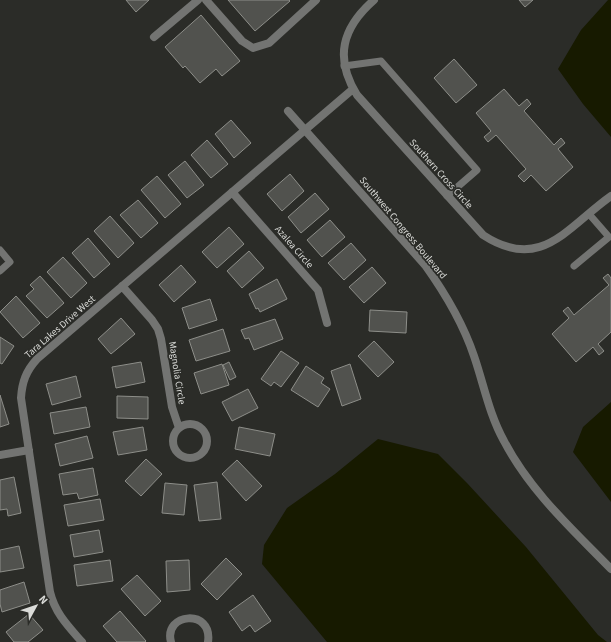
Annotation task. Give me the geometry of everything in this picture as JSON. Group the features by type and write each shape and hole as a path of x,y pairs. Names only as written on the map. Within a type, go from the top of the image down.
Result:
{"street":[{"path":"154,37 198,0"},
{"path":"206,0 242,41 253,48 269,43 316,0"},
{"name":"Southern Cross Circle","path":"374,0 358,14 348,33 345,44 344,66 353,89 483,235 502,246 513,248 535,248 555,241 611,196"},
{"name":"Tara Lakes Drive West","path":"82,642 63,621 53,602 21,398 21,387 27,372 37,359 353,89"},
{"name":"Southwest Congress Boulevard","path":"288,111 425,265 439,284 466,334 474,356 486,400 504,442 522,471 543,498 611,569"},
{"name":"Azalea Circle","path":"232,192 318,290 327,323"},
{"name":"Magnolia Circle","path":"122,286 158,329 162,339 172,407 179,428"},
{"path":"190,424 201,428 206,438 206,444 201,454 195,457 184,457 175,449 173,438 175,432 179,428 190,424"},
{"path":"0,455 29,450"},
{"path":"171,642 171,633 177,622 188,618 194,618 204,624 209,635 208,642"}],"lane":[{"path":"344,66 381,61 477,170 447,196"},
{"path":"574,266 610,236 589,214"},
{"path":"0,250 10,262 0,271"}],"shaded area":[{"path":"608,0 611,0 611,137 583,104 558,69 581,30"},
{"path":"611,402 611,502 573,452 583,427"},
{"path":"378,439 438,454 526,547 598,635 607,642 327,642 262,564 264,545 287,508 335,474"}],"building":[{"path":"126,0 149,0 136,12"},
{"path":"228,0 289,0 290,1 255,31"},
{"path":"519,0 533,0 525,7"},
{"path":"201,15 240,61 222,76 216,69 200,83 185,66 183,68 165,47"},
{"path":"454,59 477,85 456,103 434,78"},
{"path":"504,89 519,106 527,99 531,104 524,111 554,145 561,138 565,143 558,149 573,167 546,191 531,175 524,182 518,176 526,169 496,135 488,142 484,137 491,131 476,113"},
{"path":"231,120 251,143 234,158 215,134"},
{"path":"207,140 228,164 211,178 191,155"},
{"path":"185,161 204,185 187,198 168,175"},
{"path":"290,174 304,191 282,211 267,194"},
{"path":"157,176 181,204 165,218 141,190"},
{"path":"315,193 329,209 301,233 288,217"},
{"path":"138,200 158,223 141,238 120,215"},
{"path":"110,216 134,243 118,258 94,231"},
{"path":"330,220 345,237 322,257 307,240"},
{"path":"229,227 244,244 217,268 202,252"},
{"path":"88,238 110,264 94,278 72,253"},
{"path":"351,243 366,260 344,280 328,263"},
{"path":"249,251 264,268 242,288 227,271"},
{"path":"63,257 87,283 71,298 47,272"},
{"path":"181,265 196,282 174,302 159,285"},
{"path":"372,267 386,283 364,303 349,287"},
{"path":"608,274 611,278 611,332 598,344 604,351 599,355 593,347 576,362 552,334 569,318 563,311 568,307 574,315 609,285 603,278"},
{"path":"40,276 64,303 47,318 26,296 34,289 30,285"},
{"path":"277,279 287,299 260,312 258,308 256,309 249,294"},
{"path":"16,296 40,323 23,338 0,312"},
{"path":"210,299 217,320 189,329 182,308"},
{"path":"370,310 407,312 406,333 369,331"},
{"path":"121,318 135,334 111,354 98,339"},
{"path":"275,319 283,339 254,350 249,338 245,339 241,330"},
{"path":"223,329 230,351 196,361 189,340"},
{"path":"0,337 14,346 2,364 0,363"},
{"path":"374,341 394,362 378,377 358,356"},
{"path":"281,351 299,363 281,387 274,382 271,386 261,379"},
{"path":"141,362 145,382 116,388 112,367"},
{"path":"229,362 236,377 230,380 223,365"},
{"path":"222,364 229,385 201,394 194,373"},
{"path":"350,364 361,399 342,406 331,371"},
{"path":"306,366 324,378 321,383 330,389 318,407 291,390"},
{"path":"76,376 81,397 52,405 46,384"},
{"path":"248,389 258,408 232,421 222,402"},
{"path":"0,395 9,424 0,427"},
{"path":"117,396 148,397 148,419 117,418"},
{"path":"86,407 90,427 54,434 50,413"},
{"path":"143,427 147,450 118,455 113,432"},
{"path":"239,427 275,434 270,456 235,449"},
{"path":"87,436 93,458 60,466 55,444"},
{"path":"146,459 162,474 141,496 125,481"},
{"path":"237,460 262,486 246,501 222,474"},
{"path":"93,468 98,495 79,499 77,493 63,495 59,474"},
{"path":"14,477 21,513 8,516 7,509 0,510 0,480"},
{"path":"217,482 221,519 199,521 194,485"},
{"path":"165,483 187,485 184,515 162,513"},
{"path":"100,499 104,520 68,526 64,505"},
{"path":"99,530 103,552 74,557 70,535"},
{"path":"19,546 24,568 0,572 0,550"},
{"path":"226,558 242,574 217,600 201,584"},
{"path":"110,560 113,581 77,586 74,565"},
{"path":"189,560 190,590 167,592 166,561"},
{"path":"137,575 161,601 145,616 121,589"},
{"path":"24,582 30,603 2,612 0,604 0,590"},
{"path":"253,595 271,621 255,632 250,625 242,631 229,612"},
{"path":"120,611 146,641 145,642 117,642 103,626"},
{"path":"29,614 43,630 28,642 14,642 6,632"}]}
